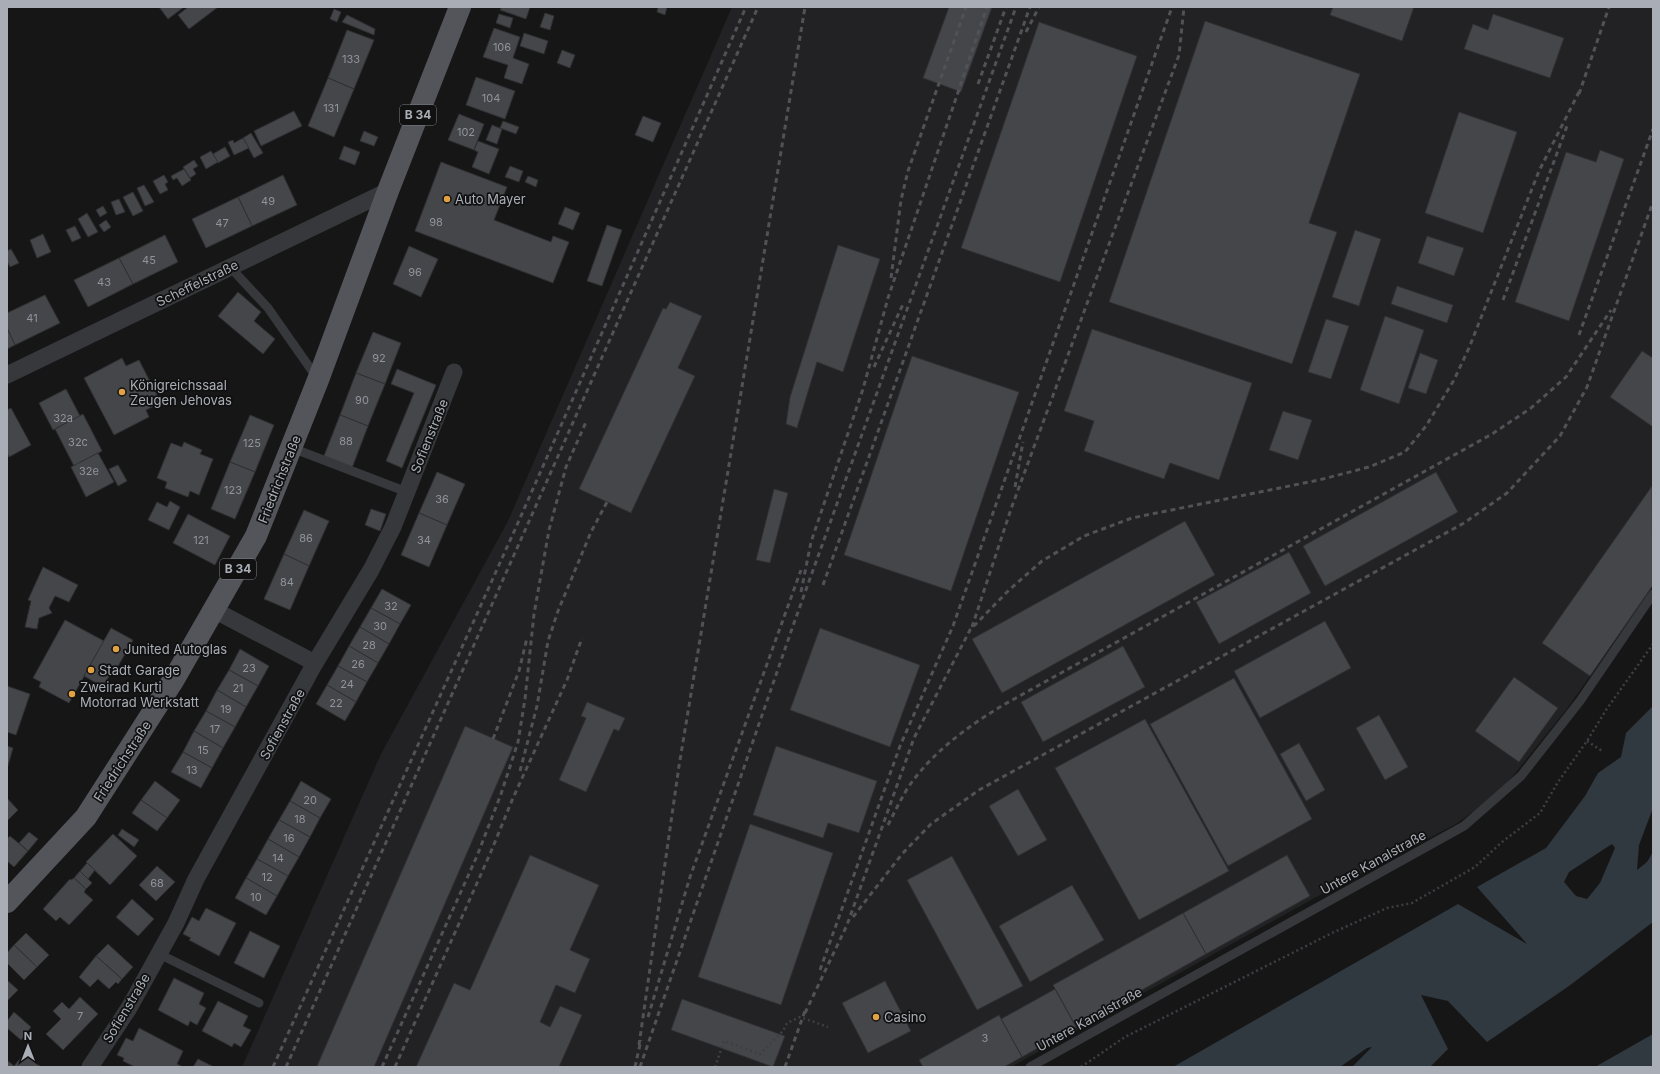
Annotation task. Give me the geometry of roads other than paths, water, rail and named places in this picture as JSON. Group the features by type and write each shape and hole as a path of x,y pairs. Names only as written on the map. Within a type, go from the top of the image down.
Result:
{"main road":[{"name":"Friedrichstraße","path":"7,902 86,817 174,679 256,536 292,448 388,191 460,7"}],"street":[{"name":"Scheffelstraße","path":"7,375 388,191"},
{"name":"Sofienstraße","path":"90,1067 129,1008 176,923 196,879 315,663 371,570 393,527 454,372"},
{"path":"214,610 315,663"}],"lane":[{"path":"230,267 268,308 318,380"},
{"path":"292,448 407,492"},
{"name":"Untere Kanalstraße","path":"1030,1067 1464,826 1521,776 1580,701 1653,594"},
{"path":"159,954 259,1002"}],"railway":[{"path":"273,1067 517,525 746,7"},
{"path":"286,1067 758,7"},
{"path":"639,1045 679,766 805,7"},
{"path":"891,278 901,200 908,171 966,7"},
{"path":"801,592 811,542 863,389 888,298 987,7"},
{"path":"978,84 1006,7"},
{"path":"640,1067 794,623 1016,7"},
{"path":"823,585 1030,7"},
{"path":"1026,32 1039,7"},
{"path":"820,970 900,746 953,626 1172,7"},
{"path":"972,627 1011,509 1179,55 1184,7"},
{"path":"1579,94 1609,7"},
{"path":"805,1013 847,925 914,738 970,630 1009,590 1042,561 1084,536 1132,518 1319,480 1369,467 1405,452 1426,426 1454,380 1469,348 1539,171 1581,88"},
{"path":"1503,300 1567,126"},
{"path":"1579,335 1653,129"},
{"path":"853,917 902,854 931,824 979,790 1464,523 1507,493 1560,436 1587,387 1653,202"},
{"path":"874,367 904,302"},
{"path":"888,825 907,789 927,764 951,741 991,712 1492,434 1531,408 1566,377 1611,310"},
{"path":"382,1067 477,856 501,794 518,742 525,699 534,614 549,530 566,467 586,422"},
{"path":"1015,487 1023,442"},
{"path":"520,771 537,706 548,641 558,611 591,532 607,502"},
{"path":"648,1017 690,877 801,570"},
{"path":"493,739 519,671 527,638"},
{"path":"395,1067 490,854 513,798 567,680 582,638"},
{"path":"785,1067 806,1008"},
{"path":"635,1067 641,1040"}],"place":[{"name":"Auto Mayer","path":"447,199"},
{"name":"Königreichssaal Zeugen Jehovas","path":"122,392"},
{"name":"Junited Autoglas","path":"116,649"},
{"name":"Stadt Garage","path":"91,670"},
{"name":"Zweirad Kurti Motorrad Werkstatt","path":"72,694"},
{"name":"Casino","path":"876,1017"}]}
